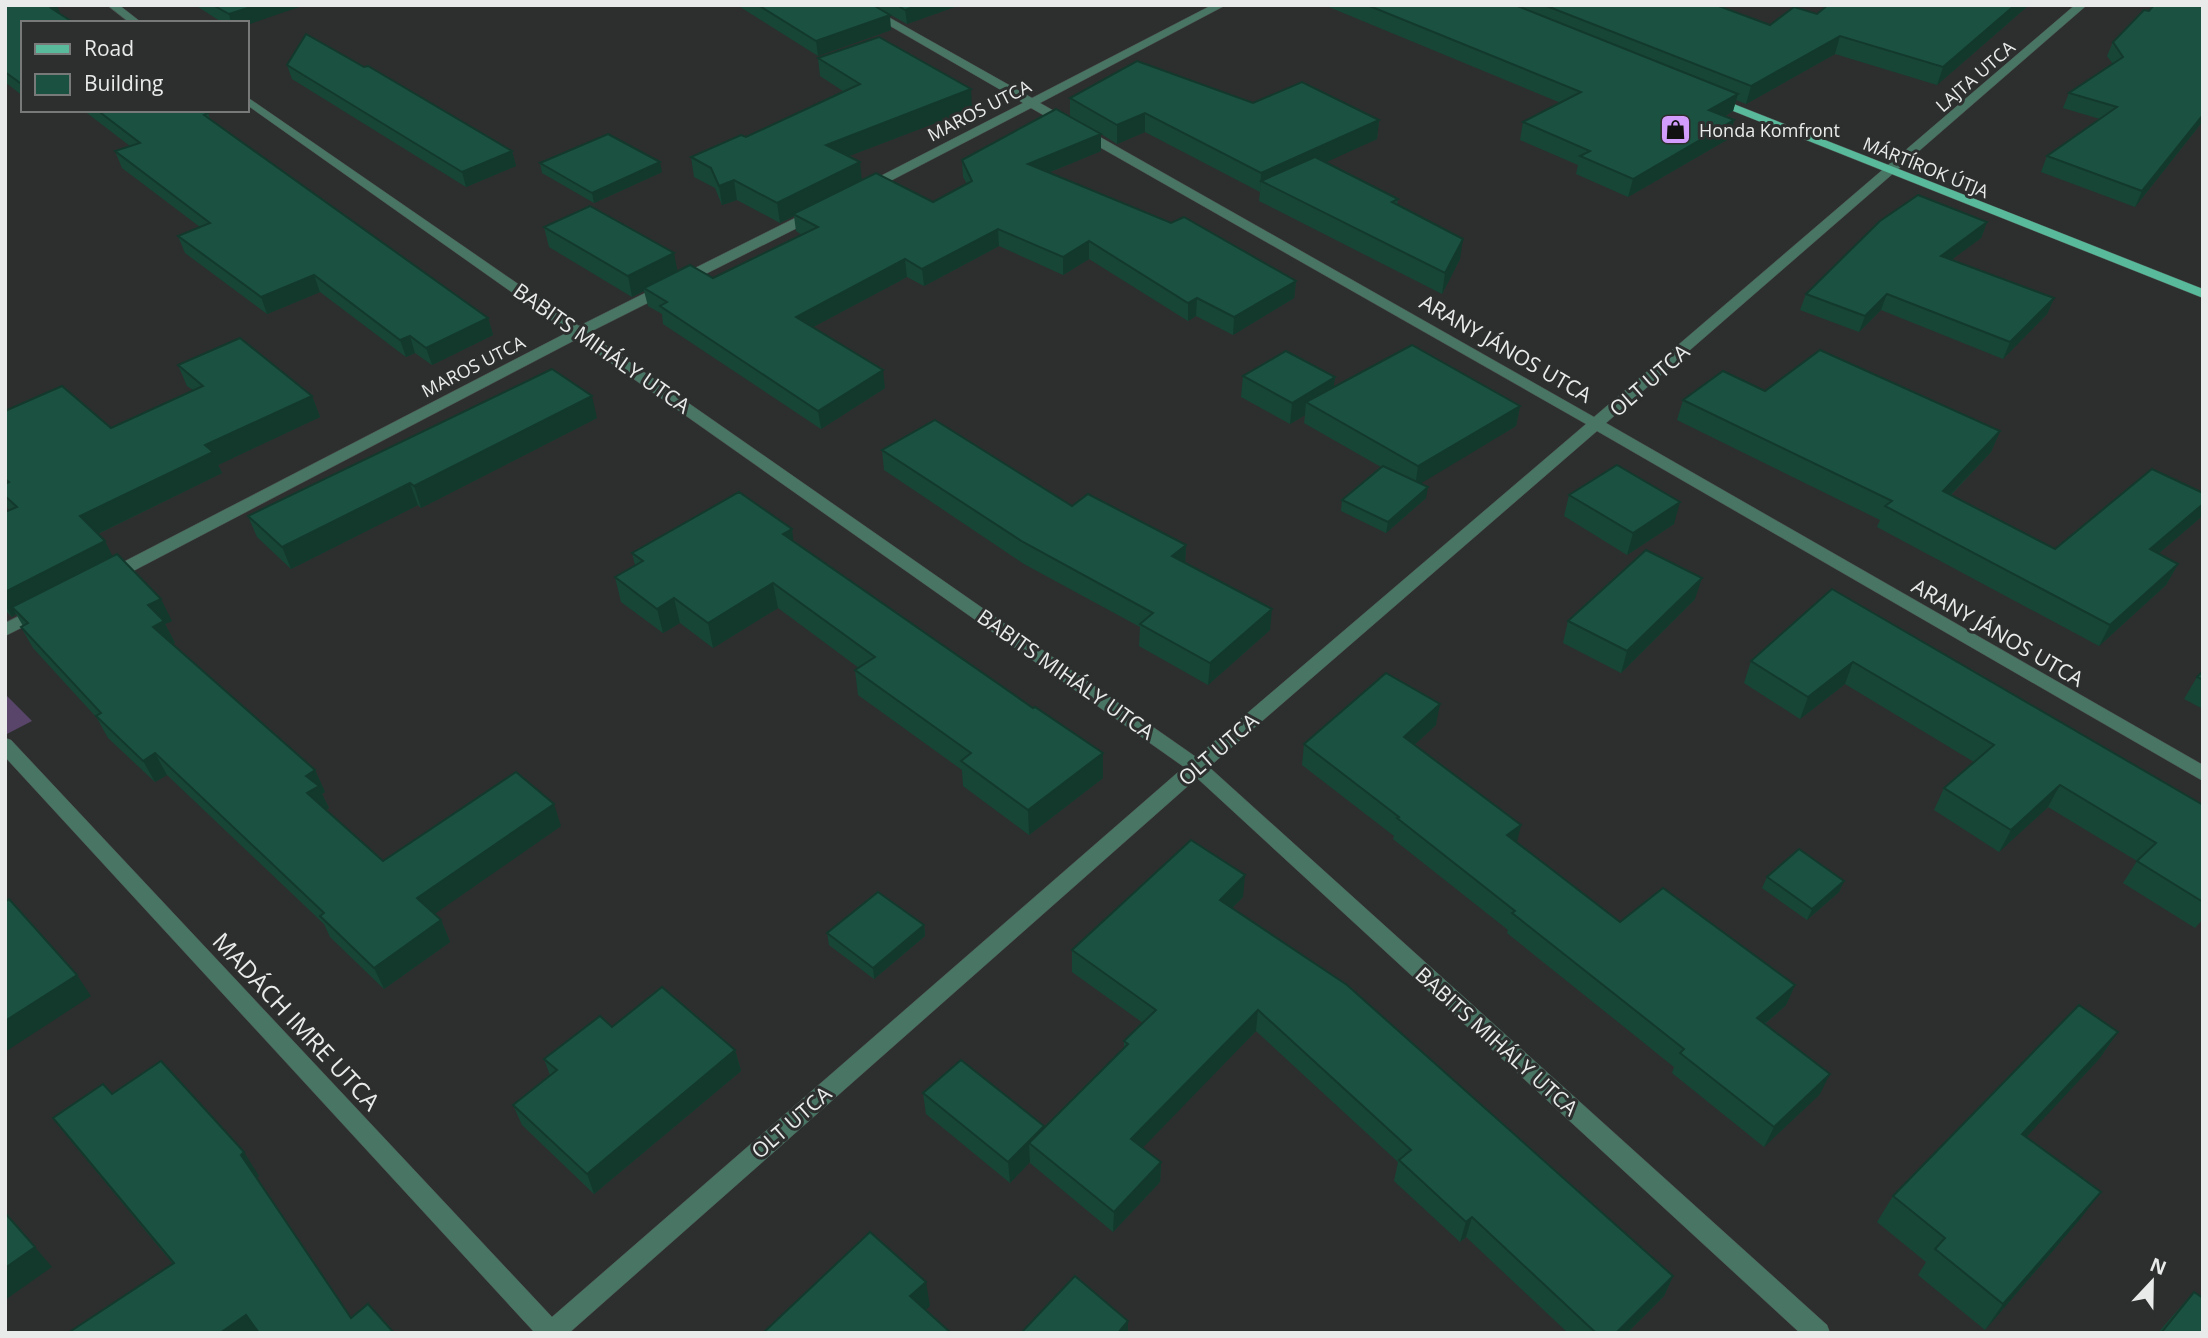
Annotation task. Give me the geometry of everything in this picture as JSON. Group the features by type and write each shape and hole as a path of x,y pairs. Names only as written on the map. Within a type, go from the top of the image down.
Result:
{"main road":[{"name":"MÁRTÍROK ÚTJA","path":"1699,94 2203,294"}],"street":[{"path":"112,5 134,21"},
{"name":"ARANY JÁNOS UTCA","path":"859,5 1598,425 2203,774"},
{"name":"MAROS UTCA","path":"849,196 1034,104 1221,5"},
{"name":"LAJTA UTCA","path":"1891,172 2082,5"},
{"name":"BABITS MIHÁLY UTCA","path":"248,101 1197,767 1818,1333"},
{"name":"OLT UTCA","path":"551,1333 1197,767 1891,172"},
{"name":"MAROS UTCA","path":"91,586 579,332 825,209"},
{"path":"5,630 54,605"},
{"name":"MADÁCH IMRE UTCA","path":"5,745 551,1333"}],"shaded area":[{"path":"5,694 32,721 5,735"}],"building":[{"path":"5,5 56,5 51,8 71,21 21,21 21,84 5,72"},
{"path":"213,5 257,5 229,14"},
{"path":"758,5 873,5 890,15 816,41"},
{"path":"897,5 919,5 905,10"},
{"path":"1367,5 1515,5 1738,94 1709,110 1734,120 1633,179 1580,156 1590,151 1523,122 1581,92"},
{"path":"1544,5 1716,5 1770,25 1794,7 1817,14 1828,5 2015,5 1943,67 1840,36 1751,86"},
{"path":"2154,5 2203,5 2203,115 2142,191 2047,156 2117,107 2069,93 2123,57 2113,42 2144,10 2149,11"},
{"path":"306,34 364,67 368,66 512,151 462,172 287,65"},
{"path":"879,37 971,89 826,145 860,162 777,203 734,180 719,186 711,168 691,157 741,135 746,137 860,84 818,58"},
{"path":"1137,61 1253,103 1302,82 1379,120 1261,173 1145,113 1117,125 1070,98"},
{"path":"1056,109 1101,134 1028,164 1171,223 1184,217 1296,281 1234,317 1197,298 1188,303 1089,241 1063,257 998,229 922,269 905,259 796,317 883,370 818,411 660,306 667,302 644,288 690,265 713,278 818,227 793,214 876,173 933,202 972,181 962,160"},
{"path":"100,112 206,112 204,115 488,318 426,348 410,336 400,340 314,275 261,297 178,236 210,223 115,151 140,143"},
{"path":"608,134 660,162 592,193 540,163"},
{"path":"1315,157 1398,199 1392,202 1463,239 1445,273 1261,181"},
{"path":"1918,195 1987,222 1941,256 2054,298 2010,342 1887,294 1865,316 1806,294 1880,221"},
{"path":"590,206 674,253 628,276 544,227"},
{"path":"240,338 312,396 205,445 213,452 80,516 105,541 5,592 5,512 17,507 5,496 5,484 9,482 5,479 5,411 62,386 111,428 203,386 178,365"},
{"path":"1412,345 1520,406 1418,466 1306,402"},
{"path":"1820,350 2000,431 1943,491 2055,549 2152,469 2203,493 2203,504 2150,549 2178,564 2110,625 1885,506 1892,501 1683,400 1723,371 1765,391"},
{"path":"1286,351 1335,377 1292,403 1243,376"},
{"path":"552,369 592,396 414,486 410,483 282,547 248,516"},
{"path":"935,420 1072,506 1088,494 1186,545 1172,556 1272,609 1210,663 1140,624 1153,613 1023,542 882,450"},
{"path":"1617,465 1680,502 1633,533 1569,495"},
{"path":"1383,466 1428,487 1388,522 1342,500"},
{"path":"739,492 792,529 783,534 1033,708 1103,753 1028,810 961,761 971,753 855,670 875,657 773,583 708,623 674,598 657,609 615,577 643,561 632,553"},
{"path":"1646,550 1702,578 1627,651 1568,621"},
{"path":"117,554 161,599 148,605 164,621 153,627 315,770 306,776 319,786 307,793 383,861 516,772 554,804 417,898 441,920 374,968 320,916 324,913 155,753 143,761 96,716 101,713 21,627 28,623 12,607"},
{"path":"1832,589 2203,805 2203,902 2137,861 2156,843 2060,785 2011,830 1944,788 1994,745 1853,662 1808,697 1751,661"},
{"path":"1386,673 1440,704 1404,737 1521,825 1507,835 1620,922 1663,888 1795,985 1757,1018 1830,1074 1774,1127 1680,1053 1684,1049 1512,913 1515,911 1304,744"},
{"path":"1191,840 1245,875 1220,900 1347,985 1673,1276 1616,1333 1596,1333 1472,1217 1466,1222 1399,1160 1411,1150 1258,1010 1131,1139 1161,1162 1114,1212 1029,1143 1128,1044 1124,1041 1156,1010 1072,950"},
{"path":"1799,849 1844,881 1812,909 1767,877"},
{"path":"878,892 924,925 873,968 827,933"},
{"path":"9,899 77,975 5,1021 5,902"},
{"path":"662,987 735,1050 587,1174 513,1105 557,1070 544,1059 600,1016 612,1027"},
{"path":"2079,1005 2118,1032 2022,1134 2101,1192 2003,1304 1935,1249 1945,1238 1893,1196"},
{"path":"961,1060 1044,1126 1008,1162 923,1093"},
{"path":"161,1061 244,1152 241,1155 351,1318 368,1304 394,1333 259,1333 246,1315 220,1333 68,1333 174,1263 53,1118 103,1084 112,1094"},
{"path":"5,1213 35,1247 5,1268"},
{"path":"870,1232 926,1282 910,1296 951,1333 763,1333"},
{"path":"1075,1276 1128,1321 1118,1333 1021,1333"},
{"path":"2194,1292 2203,1298 2203,1333 2161,1333"}],"place":[{"name":"Honda Komfront","path":"1676,130"}]}
